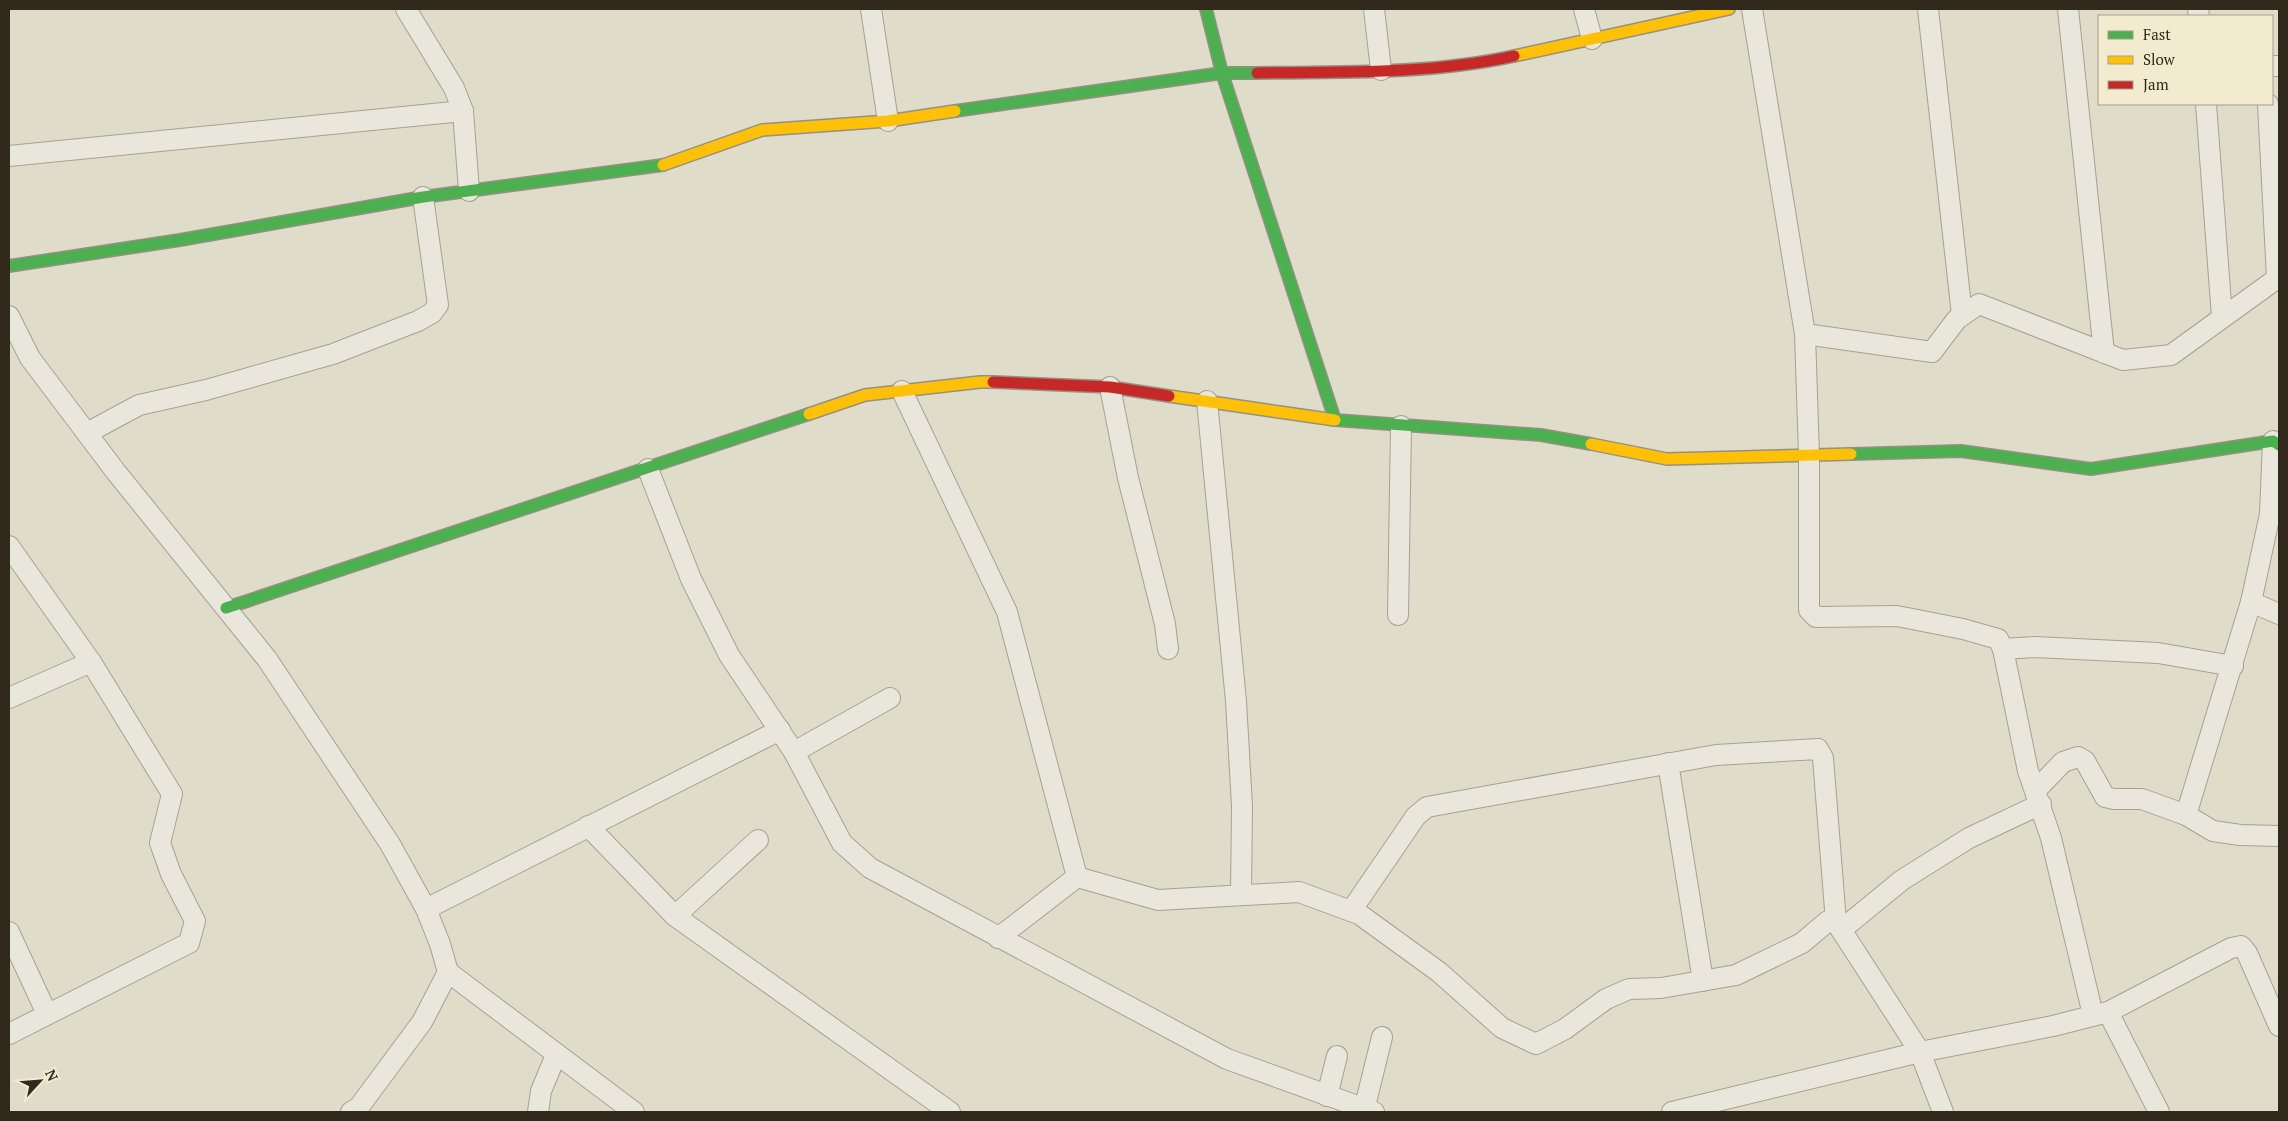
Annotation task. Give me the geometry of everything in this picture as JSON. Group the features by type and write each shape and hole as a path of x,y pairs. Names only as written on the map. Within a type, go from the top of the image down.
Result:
{"street":[{"path":"406,9 454,88 463,111 469,191"},
{"path":"871,9 888,120"},
{"path":"1206,9 1222,73 1335,420"},
{"path":"1374,9 1381,70"},
{"path":"1584,9 1592,39"},
{"path":"9,266 180,240 422,197 667,164 762,130 888,120 1222,73 1381,70 1477,64 1730,9"},
{"path":"1752,9 1805,334 1810,455 1809,610 1816,616 1897,616 1963,629 1998,639 2003,649 2028,771 2052,838 2100,1013 2159,1112"},
{"path":"1928,9 1962,315"},
{"path":"2068,9 2104,353"},
{"path":"2206,105 2222,317"},
{"path":"1805,334 1932,352 1962,315 1979,304 2122,360 2171,355 2278,278 2268,105"},
{"path":"9,156 463,111"},
{"path":"87,433 139,405 206,390 333,354 432,313 438,305 422,197"},
{"path":"9,316 30,358 87,433 267,659 390,844 426,909 440,944 448,972 634,1112"},
{"path":"226,608 648,469 865,395 980,382 1110,387 1335,420 1541,435 1667,459 1961,451 2092,469 2276,443 2270,514 2251,602 2186,815"},
{"path":"1110,387 1128,478 1165,624 1168,649"},
{"path":"902,391 1007,612 1077,877"},
{"path":"1207,401 1236,701 1242,806 1242,895"},
{"path":"1398,615 1401,426"},
{"path":"648,469 695,587 729,654 794,752 842,844 870,868 1227,1059 1329,1102 1369,1111 1382,1036"},
{"path":"9,546 91,662 172,794 160,843 171,874 196,921 188,943 9,1034"},
{"path":"2251,602 2279,614"},
{"path":"2003,649 2035,647 2158,653 2233,666"},
{"path":"9,698 91,662"},
{"path":"794,752 890,698"},
{"path":"426,909 780,730"},
{"path":"1351,911 1416,816 1427,807 1716,755 1818,749 1823,758 1839,926 1920,1052 1943,1112"},
{"path":"1839,926 1902,880 2038,797 2064,762 2078,757 2085,761 2105,796 2114,799 2142,799 2186,815 2213,832 2279,836"},
{"path":"1668,763 1702,981"},
{"path":"588,826 675,916 950,1112"},
{"path":"675,916 758,840"},
{"path":"1077,877 1158,900 1299,892 1358,914 1439,972 1502,1028 1536,1044 1565,1029 1606,998 1629,990 1661,988 1736,975 1802,943 1828,921 1839,926"},
{"path":"998,938 1077,877"},
{"path":"9,932 47,1014"},
{"path":"1672,1112 1920,1052 2053,1026 2100,1013 2231,948 2241,946 2247,953 2279,1026"},
{"path":"351,1112 359,1107 422,1022 448,972"},
{"path":"538,1112 541,1091 556,1055"},
{"path":"1329,1102 1337,1056"}],"traffic: fast":[{"path":"1206,9 1222,73 1335,420 1541,435 1591,444"},
{"path":"955,111 1222,73 1257,73"},
{"path":"9,266 180,240 423,197 663,165"},
{"path":"226,608 809,414"},
{"path":"1851,454 1961,451 2091,469 2273,441 2279,445"}],"traffic: slow":[{"path":"1514,56 1729,9"},
{"path":"663,165 762,130 888,121 955,111"},
{"path":"809,414 865,395 993,382"},
{"path":"1169,396 1335,420"},
{"path":"1591,444 1667,459 1851,454"}],"traffic: jam":[{"path":"1257,73 1419,69 1483,62 1514,56"},
{"path":"993,382 1110,387 1169,396"}]}
